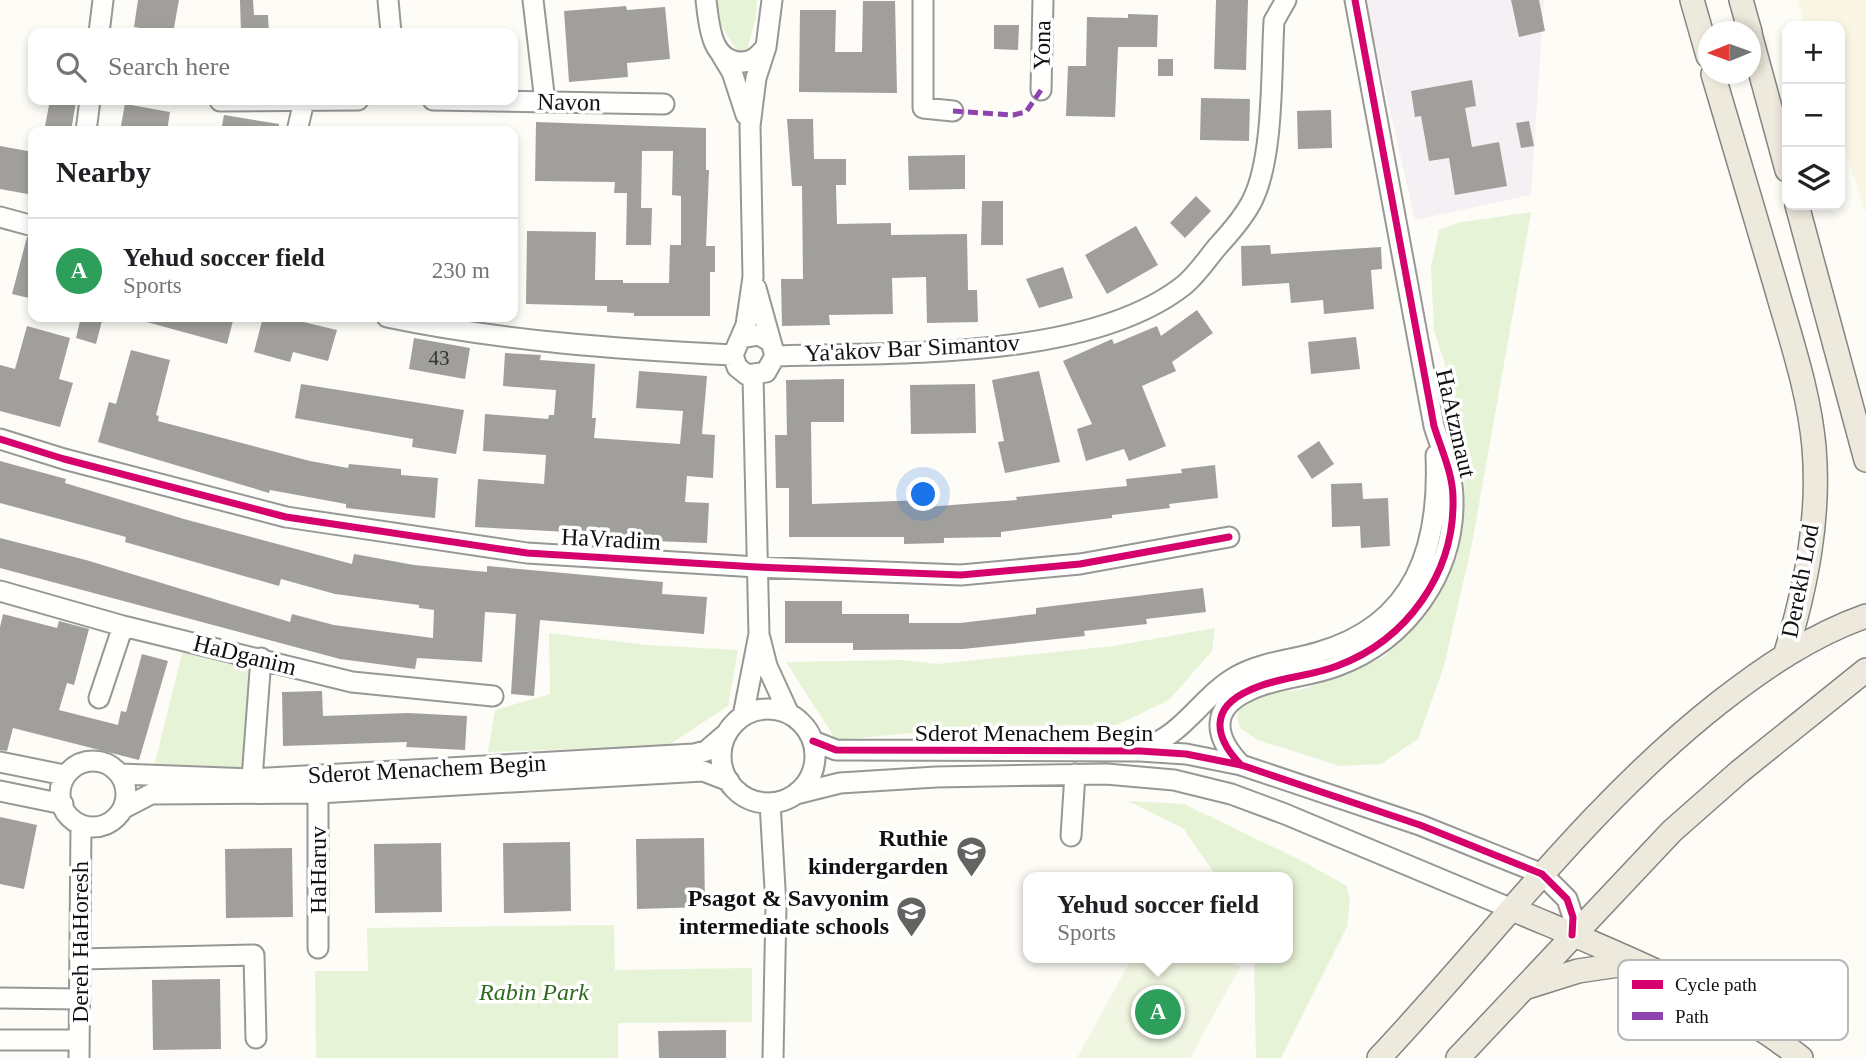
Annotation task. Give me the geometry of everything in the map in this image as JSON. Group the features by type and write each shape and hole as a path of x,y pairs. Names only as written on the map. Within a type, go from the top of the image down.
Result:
{"main road":[{"path":"1692,0 1698,21"},
{"path":"1741,0 1747,21"},
{"path":"1761,74 1782,151"},
{"name":"Derekh Lod","path":"1379,1058 1542,874 1640,771 1697,720 1784,656 1800,605 1811,552 1815,503 1814,447 1805,388 1716,84"},
{"path":"1798,210 1866,460"},
{"path":"1784,656 1824,633 1866,616"},
{"path":"1458,1058 1671,831 1739,772 1866,670"},
{"name":"Sderot Menachem Begin","path":"1513,909 1572,934"},
{"path":"1572,934 1629,960"},
{"path":"1521,990 1570,972 1618,965"},
{"path":"1775,1040 1801,1058"}],"street":[{"path":"100,28 103,0"},
{"path":"388,0 391,28"},
{"path":"533,0 545,102"},
{"path":"706,0 710,33 744,105 750,133"},
{"path":"753,277 773,349 771,368 753,376 741,372 737,347 753,277 750,133 753,95 770,37 772,0"},
{"path":"923,0 923,108 953,111"},
{"name":"Yona","path":"1041,90 1043,0"},
{"name":"Ya'akov Bar Simantov","path":"773,349 941,351 1028,343 1099,326 1140,309 1183,286 1224,239 1252,200 1264,165 1274,21 1286,0"},
{"name":"HaAtzmaut","path":"1241,765 1228,751 1219,732 1222,715 1234,700 1261,686 1315,673 1361,657 1397,631 1430,590 1448,546 1453,498 1451,481 1434,426 1355,0"},
{"path":"721,54 739,62 750,61 766,47"},
{"name":"Navon","path":"518,102 664,104"},
{"path":"87,126 89,105"},
{"path":"298,126 303,105"},
{"path":"0,217 28,225"},
{"path":"410,322 438,328 614,349 737,347 760,335 773,349"},
{"path":"743,716 758,634 753,376"},
{"name":"HaAtzmaut","path":"1131,751 1160,742 1172,734 1235,677 1261,666 1321,652 1343,643 1361,634 1393,608 1418,573 1432,536 1438,492 1434,426"},
{"name":"HaVradim","path":"0,439 64,459 286,517 527,554 961,575 1080,565 1229,537"},
{"name":"HaDganim","path":"0,591 122,626 352,682 494,696"},
{"path":"99,698 122,626"},
{"path":"758,634 767,666 789,714"},
{"path":"252,779 261,658"},
{"path":"766,709 789,714 802,723 813,741 815,762 810,777 796,794 770,803 746,797 729,781 722,756 727,733 743,716 766,709"},
{"name":"Sderot Menachem Begin","path":"120,775 252,779 694,754 706,751 727,733"},
{"name":"Sderot Menachem Begin","path":"813,741 836,750 848,751 1131,751 1186,754 1241,765 1420,825 1542,874 1567,899 1573,917 1572,934"},
{"path":"89,761 100,762 120,775 126,788 124,808 106,825 95,828 80,825 65,812 60,793 64,775 71,767 89,761"},
{"path":"0,762 64,775"},
{"name":"Sderot Menachem Begin","path":"124,808 151,794 318,793 703,771 729,781"},
{"path":"1071,836 1075,774"},
{"name":"Sderot Menachem Begin","path":"796,794 840,783 936,777 1075,774 1147,776 1231,794 1513,909"},
{"path":"0,791 63,804"},
{"name":"HaHaruv","path":"318,793 318,948"},
{"path":"770,803 776,906 773,1058"},
{"name":"Dereh HaHoresh","path":"79,1049 80,825"},
{"path":"80,959 254,955 256,1038"},
{"path":"0,998 80,999"},
{"path":"0,1040 79,1049"}],"shaded area":[{"path":"1365,0 1544,0 1531,195 1415,220"},
{"path":"1797,0 1866,0 1866,215 1845,148 1845,21 1803,21"}],"green space":[{"path":"712,0 757,0 756,17 744,62 713,12"},
{"path":"1531,212 1472,544 1444,666 1418,739 1381,764 1340,766 1258,740 1240,728 1237,717 1242,701 1260,694 1304,689 1382,658 1412,631 1457,558 1465,501 1462,443 1453,389 1434,331 1431,268 1439,230 1457,223"},
{"path":"1215,628 1212,651 1169,700 1117,725 990,726 836,740 786,662 902,660 937,664 1114,646"},
{"path":"549,633 647,645 738,650 728,706 667,746 488,752 495,710 550,694"},
{"path":"183,650 256,668 248,776 154,767"},
{"path":"1128,801 1184,804 1306,863 1347,886 1350,901 1347,927 1281,1058 1256,1058 1254,963 1293,963 1293,872 1214,872 1183,828"},
{"name":"Rabin Park","path":"614,925 615,970 752,968 752,1022 618,1023 618,1058 316,1058 315,971 368,971 367,928"},
{"path":"1129,963 1232,963 1240,967 1190,1058 1077,1058"}],"building":[{"path":"138,0 179,0 174,28 134,27"},
{"path":"240,0 253,0 254,15 268,15 269,28 241,28"},
{"path":"1216,0 1248,0 1246,70 1214,69"},
{"path":"1511,0 1539,0 1545,31 1519,37"},
{"path":"863,1 895,1 897,93 799,92 800,10 836,10 835,52 862,52"},
{"path":"626,6 627,10 665,7 670,59 627,63 628,77 569,82 564,11"},
{"path":"1128,14 1158,15 1157,47 1118,47 1115,117 1066,116 1068,66 1086,66 1087,17 1128,18"},
{"path":"994,25 1019,25 1018,50 994,49"},
{"path":"1158,59 1173,59 1173,76 1158,76"},
{"path":"1472,80 1476,106 1465,108 1472,147 1499,142 1507,186 1455,195 1449,158 1429,161 1421,116 1415,117 1411,91"},
{"path":"1201,98 1250,99 1249,141 1200,140"},
{"path":"49,105 75,105 72,126 45,126"},
{"path":"125,105 170,112 168,126 121,126"},
{"path":"1331,110 1332,148 1298,149 1297,111"},
{"path":"224,115 279,124 279,126 222,126"},
{"path":"787,119 813,119 814,159 846,159 846,185 836,185 837,224 891,223 891,235 967,234 968,290 977,290 978,322 927,323 926,277 892,278 893,314 829,315 830,325 782,326 781,279 803,279 802,186 792,186"},
{"path":"1529,121 1534,146 1521,148 1516,123"},
{"path":"536,122 706,128 706,170 709,170 706,246 715,246 715,272 710,272 710,316 634,316 634,313 607,312 607,306 526,304 527,231 596,232 595,280 623,280 623,283 669,283 670,245 681,245 681,196 672,195 673,151 642,151 641,208 652,208 651,245 626,245 627,193 614,193 615,182 535,181"},
{"path":"0,146 28,151 28,194 0,189"},
{"path":"965,155 965,189 909,190 908,156"},
{"path":"1196,196 1211,211 1185,238 1170,223"},
{"path":"982,201 1003,201 1003,245 981,245"},
{"path":"1136,226 1158,265 1107,294 1085,255"},
{"path":"27,237 28,237 28,298 12,294"},
{"path":"1270,245 1271,254 1381,247 1382,269 1371,270 1374,309 1324,314 1323,300 1291,303 1289,283 1242,286 1241,246"},
{"path":"1063,267 1073,298 1039,308 1026,279"},
{"path":"1197,310 1213,333 1172,362 1176,371 1142,386 1166,446 1129,461 1124,449 1086,461 1077,429 1092,424 1063,361 1112,339 1114,344 1157,326 1161,336"},
{"path":"80,322 102,322 96,344 76,338"},
{"path":"147,322 233,322 227,344"},
{"path":"262,322 303,322 337,330 328,361 293,352 290,362 254,352"},
{"path":"27,326 70,338 59,379 73,383 60,427 0,411 0,365 15,369"},
{"path":"1356,337 1360,369 1311,374 1308,342"},
{"path":"414,338 470,348 465,379 409,369"},
{"path":"131,350 170,360 156,415 159,416 158,421 310,461 348,468 349,464 401,469 401,475 438,478 435,518 346,508 346,504 270,490 269,493 98,442 109,402 116,404"},
{"path":"505,353 541,355 540,360 595,364 592,418 596,418 594,438 680,444 683,411 636,408 639,371 707,376 702,434 715,435 713,478 687,476 685,502 709,503 707,543 652,541 651,544 604,540 605,534 475,527 478,479 544,484 546,455 483,451 485,414 548,419 549,415 554,415 556,390 503,386"},
{"path":"1039,371 1060,462 1005,473 998,442 1004,441 992,380"},
{"path":"844,379 844,422 811,422 812,504 925,500 926,507 1017,500 1016,497 1127,486 1126,479 1182,473 1181,469 1215,465 1218,498 1169,504 1170,508 1112,515 1112,518 1001,532 1001,537 944,538 944,543 904,544 904,537 789,537 789,488 776,488 775,435 787,435 786,380"},
{"path":"301,384 464,410 456,454 412,447 413,439 295,418"},
{"path":"975,384 976,433 911,434 910,385"},
{"path":"1319,441 1334,464 1312,479 1297,456"},
{"path":"0,461 66,479 65,483 184,519 352,564 354,554 414,565 487,572 487,566 663,582 662,594 707,597 704,634 540,620 534,696 511,694 516,614 485,612 482,662 417,658 415,669 340,659 0,568 0,538 86,560 290,622 292,614 334,625 433,638 434,610 419,608 419,605 335,594 281,579 279,586 125,542 126,537 0,503"},
{"path":"1362,483 1363,499 1388,498 1390,546 1361,548 1360,526 1332,527 1331,484"},
{"path":"1203,588 1206,612 1146,619 1147,624 1084,631 1085,636 963,649 853,650 853,643 785,643 785,601 842,601 842,614 909,614 909,623 960,623 1036,614 1036,608"},
{"path":"3,614 57,628 59,621 89,629 74,685 67,683 59,710 118,725 121,711 126,712 142,654 168,661 139,760 13,728 7,751 0,750 0,627"},
{"path":"322,691 323,716 408,713 467,716 465,750 406,747 407,742 283,746 282,692"},
{"path":"0,817 37,825 24,889 0,884"},
{"path":"704,838 705,907 637,909 636,839"},
{"path":"570,842 571,911 504,913 503,843"},
{"path":"441,843 442,912 375,913 374,844"},
{"path":"292,848 293,917 226,918 225,849"},
{"path":"220,979 221,1049 153,1050 152,980"},
{"path":"726,1030 726,1058 659,1058 658,1031"}],"marked path":[{"path":"953,111 1013,115 1026,112 1041,90"}],"cycle path":[{"path":"1241,765 1221,734 1222,714 1228,705 1237,697 1260,686 1337,666 1385,639 1405,621 1436,577 1446,552 1451,526 1451,480 1434,426 1355,0"},
{"path":"0,439 64,459 286,517 527,553 757,567 961,575 1080,564 1229,537"},
{"path":"813,741 836,750 1140,751 1186,754 1241,765 1420,825 1542,874 1567,899 1573,917 1572,935"}],"place":[{"name":"Ruthie kindergarden","path":"971,879"},
{"name":"Psagot & Savyonim intermediate schools","path":"912,939"},
{"name":"Yehud soccer field","path":"1158,1012"}]}
